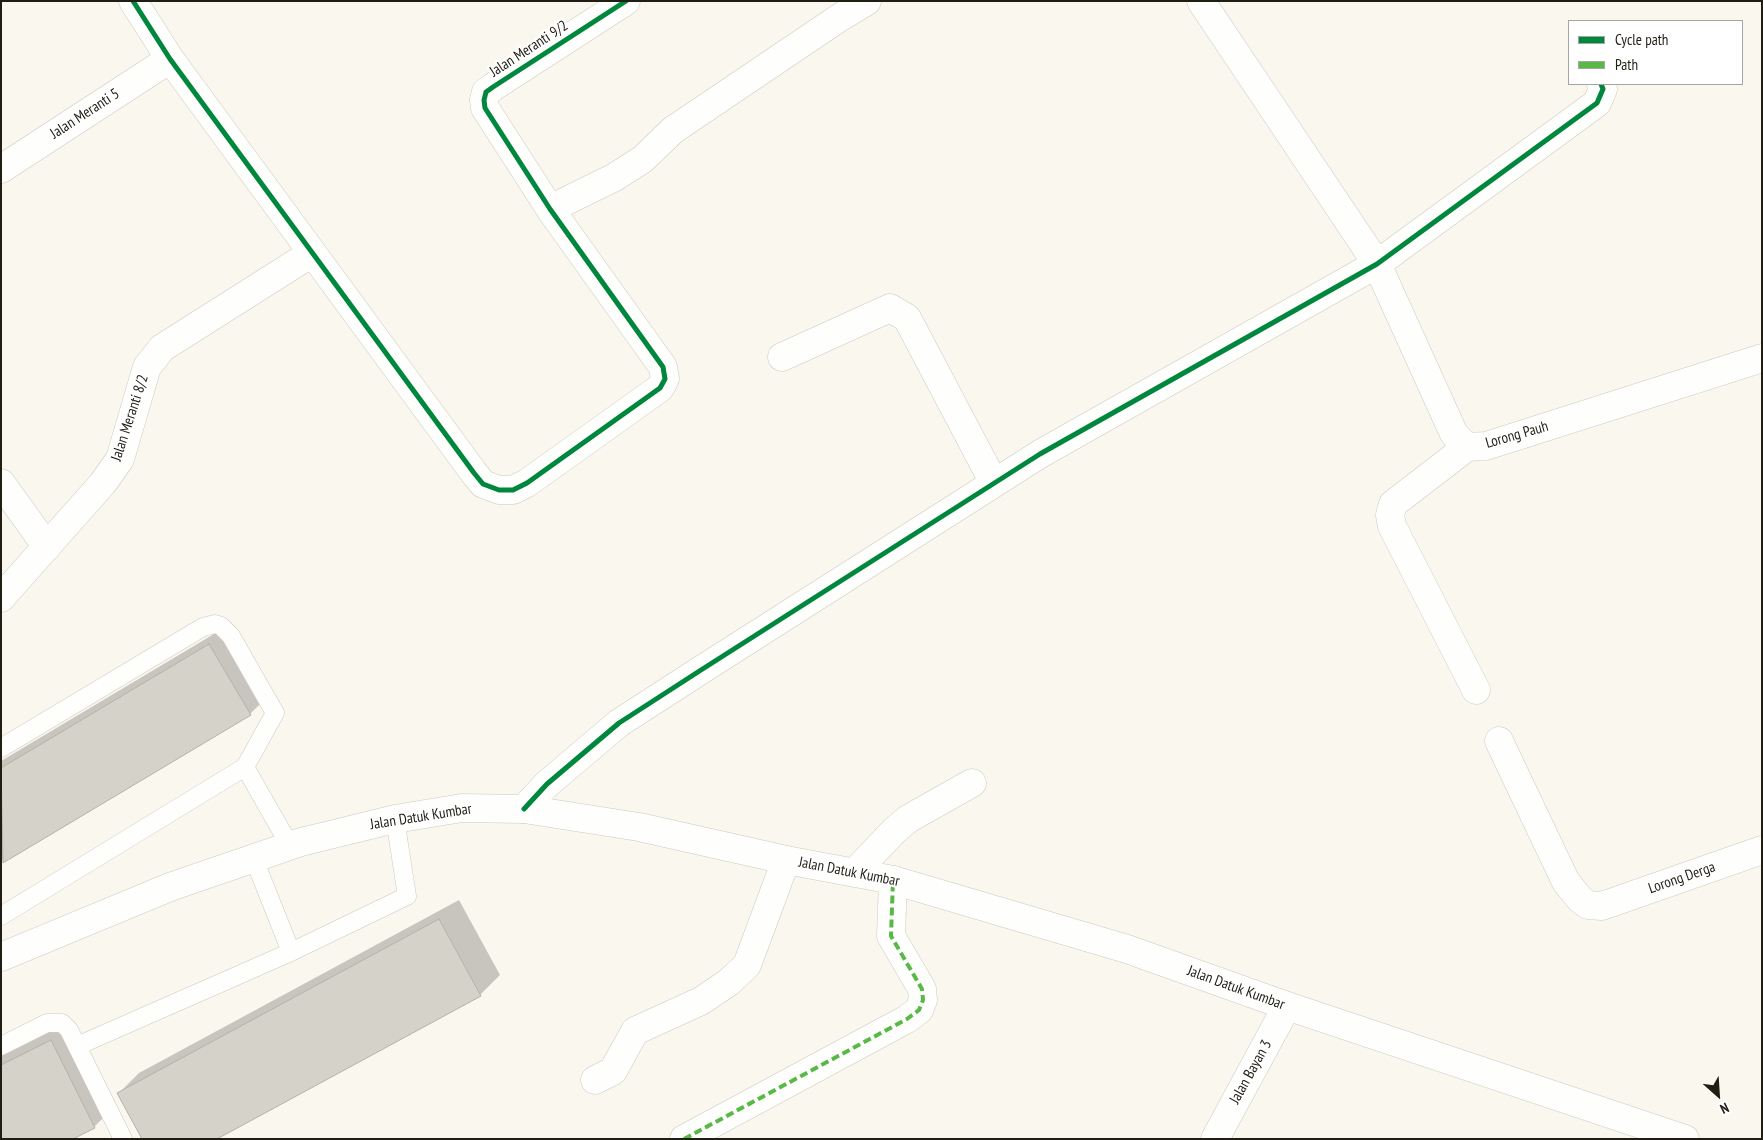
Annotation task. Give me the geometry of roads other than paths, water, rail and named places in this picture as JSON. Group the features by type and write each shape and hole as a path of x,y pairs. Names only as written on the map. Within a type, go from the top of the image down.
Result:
{"street":[{"path":"132,1 170,58 483,484 499,490 513,490 527,483 660,388 665,379 663,367 550,210 643,159 673,130 867,1"},
{"name":"Jalan Meranti 9/2","path":"550,210 485,108 486,92 626,1"},
{"name":"Lorong Pauh","path":"1201,1 1377,264 1454,434 1467,447 1486,446 1762,358"},
{"name":"Jalan Meranti 5","path":"1,168 170,58"},
{"path":"524,809 547,784 619,724 994,483 1040,454 1377,264 1597,104 1603,89 1601,85"},
{"name":"Jalan Meranti 8/2","path":"1,598 103,483 120,459 147,367 162,348 312,253"},
{"path":"782,357 877,312 890,308 906,318 994,483"},
{"path":"1467,447 1393,504 1390,515 1392,526 1476,690"},
{"path":"1,483 47,547"},
{"name":"Lorong Derga","path":"1499,741 1566,882 1576,895 1588,905 1602,906 1762,850"},
{"path":"855,872 894,831 908,820 972,783"},
{"name":"Jalan Datuk Kumbar","path":"1,957 170,888 290,846 395,820 462,808 524,809 639,827 786,860 893,880 1127,949 1287,1006 1685,1139"},
{"path":"595,1080 613,1071 635,1031 701,1001 748,966 786,860"},
{"path":"684,1139 907,1019 918,1010 923,1000 922,989 891,936 893,880"},
{"name":"Jalan Bayan 3","path":"1215,1139 1287,1006"}],"lane":[{"path":"1,748 203,627 215,624 221,626 231,636 275,713 244,767 1,916"},
{"path":"244,767 290,846"},
{"path":"77,1046 291,952 406,896 395,820"},
{"path":"254,859 291,952"},
{"path":"1,1046 47,1023 62,1023 69,1030 121,1138"}]}
